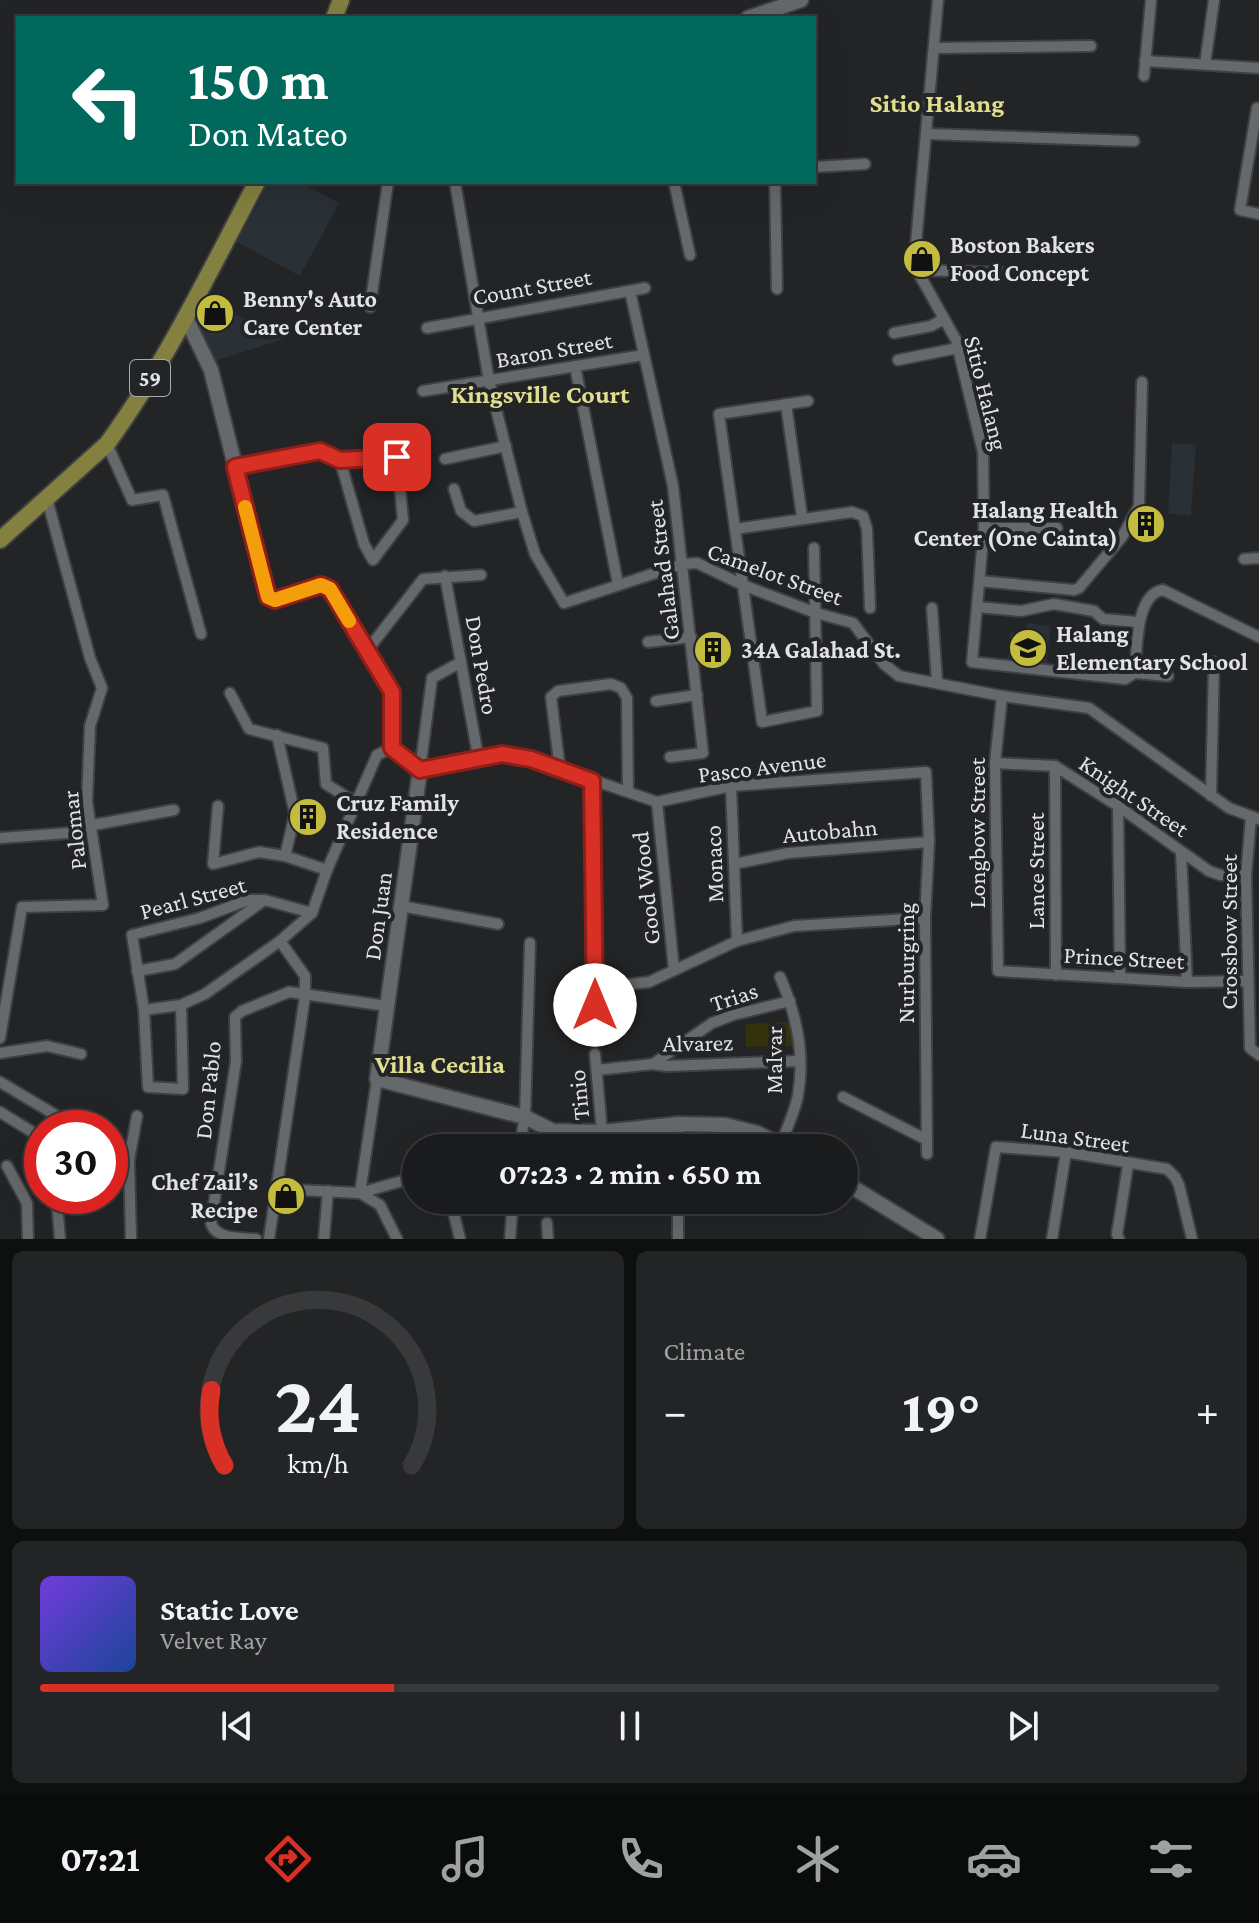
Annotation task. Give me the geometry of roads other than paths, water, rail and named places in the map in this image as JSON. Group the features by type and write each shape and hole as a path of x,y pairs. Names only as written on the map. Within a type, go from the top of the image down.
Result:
{"main road":[{"name":"59","path":"0,540 107,444 136,402 256,184"}],"street":[{"path":"769,15 801,0"},
{"name":"Sitio Halang","path":"938,0 914,265 958,348 983,452 984,528 972,662 1125,679 1135,673"},
{"path":"1144,76 1151,0"},
{"path":"1205,64 1214,0"},
{"path":"935,48 1091,46"},
{"path":"1145,61 1259,68"},
{"path":"1257,108 1240,210 1259,214"},
{"path":"927,134 1134,141"},
{"path":"816,167 865,164"},
{"path":"370,307 388,184"},
{"name":"Camelot Street","path":"455,184 489,381 522,512 535,554 564,603 683,564 697,563 743,585 816,613 853,623 884,664 899,676 1002,696 1089,708 1229,808 1255,818"},
{"path":"674,184 690,255"},
{"path":"775,184 777,289"},
{"path":"917,270 1012,273"},
{"name":"Count Street","path":"427,328 645,288"},
{"name":"Galahad Street","path":"630,291 673,486 703,753 670,757"},
{"path":"185,316 211,370 268,597 275,600 321,585 330,589 392,692 392,748"},
{"path":"894,333 931,326 944,319"},
{"path":"898,360 958,348"},
{"name":"Baron Street","path":"423,391 644,355"},
{"path":"575,366 618,584"},
{"path":"980,581 1074,590 1122,537 1139,506 1142,382"},
{"path":"808,401 719,414 762,722 817,711 814,548"},
{"path":"786,404 802,517"},
{"path":"107,444 132,500 163,495 201,634"},
{"path":"445,459 506,446"},
{"path":"235,467 320,451 340,460 397,457 403,520 373,560 364,544 340,460"},
{"path":"454,489 461,511 474,521 522,512"},
{"name":"Palomar","path":"0,1038 22,907 103,905 87,802 90,726 102,688 90,658 47,499"},
{"path":"735,529 802,517 852,512 863,516 867,529 870,608"},
{"path":"984,528 1057,528"},
{"path":"1244,559 1259,558"},
{"path":"366,652 423,579 481,575"},
{"name":"Don Pedro","path":"445,576 479,761"},
{"path":"1168,676 1135,673 1138,622 1154,592 1163,590 1259,637"},
{"path":"978,607 1021,611 1054,604 1094,611 1103,619 1138,622"},
{"path":"932,608 937,682"},
{"path":"648,642 691,637"},
{"path":"420,770 432,678 461,662"},
{"path":"1211,796 1214,662"},
{"path":"560,769 551,697 558,691 611,684 621,688 627,698 628,791"},
{"path":"230,693 249,729 323,748 326,784 356,803"},
{"path":"656,701 697,695"},
{"name":"Longbow Street","path":"998,971 995,763 1002,696"},
{"path":"277,735 295,814 285,856"},
{"path":"392,748 420,770 479,761 502,754 531,759 657,802"},
{"path":"144,1010 181,1005 205,994 280,941 312,913 327,870 377,755 392,748"},
{"name":"Knight Street","path":"995,763 1055,766 1118,806 1209,871 1220,875 1246,876"},
{"name":"Lance Street","path":"1055,766 1056,975"},
{"name":"Don Juan","path":"360,1193 420,770"},
{"name":"Pasco Avenue","path":"657,802 731,786 926,772"},
{"name":"Nurburgring","path":"926,772 929,842 925,918 927,1154"},
{"path":"592,781 595,1005"},
{"name":"Monaco","path":"731,786 737,941"},
{"name":"Good Wood","path":"657,802 674,970"},
{"path":"218,806 213,864 259,852 285,856 327,870"},
{"path":"1118,806 1120,978"},
{"path":"93,825 174,810"},
{"name":"Crossbow Street","path":"1255,818 1246,876 1248,981 1255,1052"},
{"path":"0,838 68,833"},
{"name":"Autobahn","path":"734,864 788,853 929,842"},
{"path":"1181,852 1187,982"},
{"name":"Pearl Street","path":"137,971 132,935 200,918 248,900 265,900 312,913"},
{"path":"181,1005 183,1089 148,1087 144,1010 137,971 175,964 265,900"},
{"path":"401,906 498,924"},
{"path":"595,988 649,982 737,941 794,926 925,918"},
{"path":"269,1239 305,996 305,976 280,941"},
{"path":"522,1134 525,1117 530,943"},
{"name":"Prince Street","path":"998,971 1187,982 1248,981"},
{"name":"Malvar","path":"780,977 798,1030 798,1095 788,1134"},
{"name":"Don Pablo","path":"256,1239 219,1236 213,1231 211,1223 236,1061 235,1017 242,1011 289,992 387,1006"},
{"name":"Trias","path":"653,1064 712,1023 790,1001"},
{"path":"0,1053 47,1046 81,1054"},
{"name":"Tinio","path":"595,1054 602,1132"},
{"name":"Alvarez","path":"597,1070 653,1064 799,1061"},
{"path":"377,1079 525,1117 553,1131 602,1132 679,1124 725,1125 759,1134"},
{"path":"0,1082 47,1110"},
{"path":"843,1097 927,1140"},
{"path":"0,1112 24,1127"},
{"path":"131,1239 129,1160 137,1116"},
{"path":"679,1124 679,1134"},
{"name":"Luna Street","path":"980,1239 996,1147 1066,1152 1128,1165 1167,1169 1175,1177 1192,1239"},
{"path":"1052,1239 1066,1152"},
{"path":"1119,1239 1117,1234 1128,1165"},
{"path":"7,1166 27,1203 28,1239"},
{"path":"277,1189 360,1193 402,1181"},
{"path":"324,1238 328,1191"},
{"path":"858,1191 937,1239"},
{"path":"360,1193 380,1205 397,1239"},
{"path":"58,1214 60,1239"},
{"path":"454,1214 460,1239"},
{"path":"510,1239 512,1214"},
{"path":"678,1214 678,1239"},
{"path":"547,1223 548,1239"}],"place":[{"name":"Boston Bakers Food Concept","path":"922,259"},
{"name":"Benny's Auto Care Center","path":"215,313"},
{"name":"Halang Health Center (One Cainta)","path":"1146,524"},
{"name":"Halang Elementary School","path":"1028,648"},
{"name":"34A Galahad St.","path":"713,650"},
{"name":"Cruz Family Residence","path":"308,817"},
{"name":"Chef Zail’s Recipe","path":"286,1196"}],"district":[{"name":"Sitio Halang","path":"937,103"},
{"name":"Kingsville Court","path":"540,394"},
{"name":"Villa Cecilia","path":"440,1064"}]}
